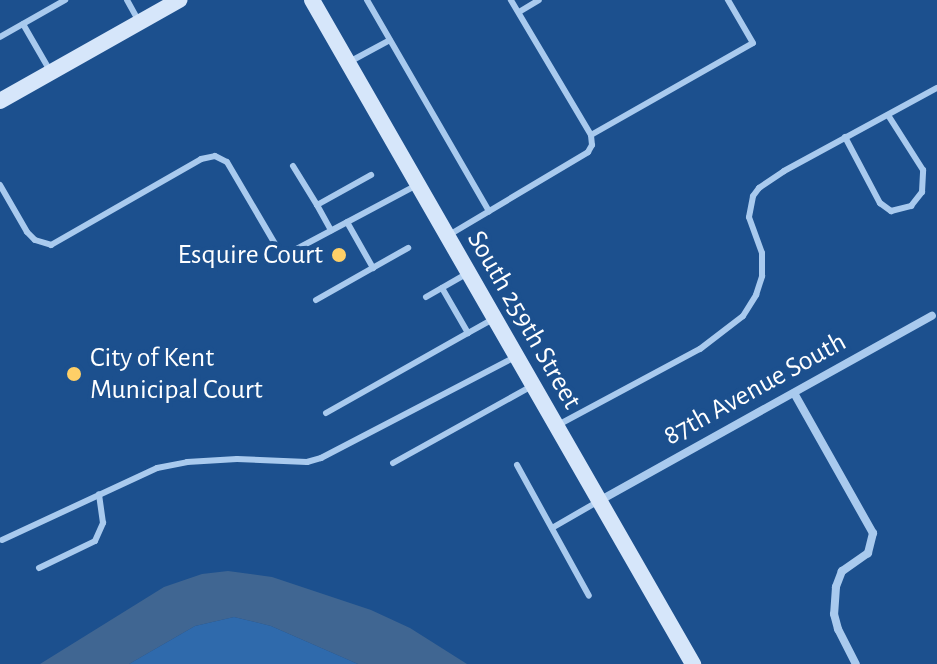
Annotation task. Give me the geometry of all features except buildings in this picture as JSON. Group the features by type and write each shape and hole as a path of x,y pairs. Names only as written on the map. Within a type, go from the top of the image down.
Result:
{"street":[{"path":"0,101 179,0"},
{"name":"South 259th Street","path":"312,0 693,664"},
{"name":"87th Avenue South","path":"599,501 932,316"},
{"path":"794,393 873,533 870,550 842,571 836,587 834,614 856,664"}],"lane":[{"path":"0,37 65,0"},
{"path":"127,0 139,23"},
{"path":"367,0 489,211"},
{"path":"447,236 588,152 591,135 511,0"},
{"path":"519,12 539,0"},
{"path":"591,135 753,43 728,0"},
{"path":"23,24 51,72"},
{"path":"348,63 390,40"},
{"path":"555,427 700,349 733,325 753,302 762,276 762,253 749,217 753,196 784,171 937,88"},
{"path":"845,137 880,203 891,211 911,206 922,192 923,170 888,115"},
{"path":"0,185 27,232 35,240 51,245 201,159 215,156 227,162 278,249 289,253 417,184"},
{"path":"293,166 331,230"},
{"path":"317,205 371,175"},
{"path":"347,222 373,268"},
{"path":"316,300 408,248"},
{"path":"426,297 468,273"},
{"path":"442,288 468,333"},
{"path":"326,413 493,318"},
{"path":"2,540 157,468 187,462 237,459 307,462 321,458 515,357"},
{"path":"393,463 532,386"},
{"path":"517,465 589,596"},
{"path":"39,568 95,541 103,523 99,494"},
{"path":"552,528 599,501"}],"shaded area":[{"path":"228,571 272,577 371,610 410,628 467,664 358,664 271,626 234,617 195,626 129,664 40,664 164,587 202,574"},
{"path":"234,617 271,626 358,664 129,664 195,626"}],"place":[{"name":"Esquire Court","path":"339,255"},
{"name":"City of Kent Municipal Court","path":"74,374"}]}
